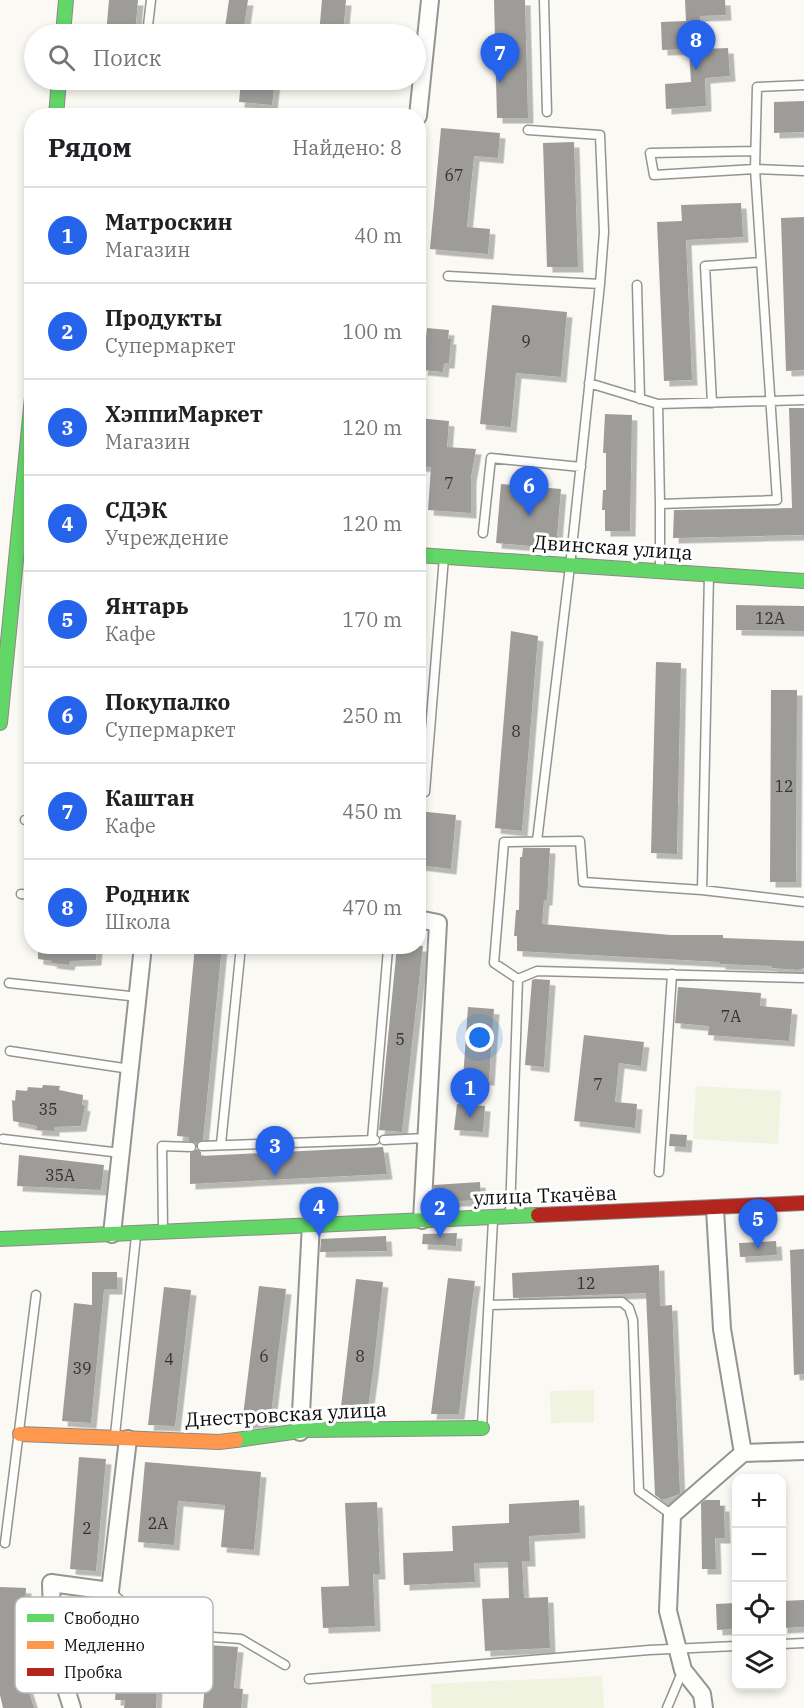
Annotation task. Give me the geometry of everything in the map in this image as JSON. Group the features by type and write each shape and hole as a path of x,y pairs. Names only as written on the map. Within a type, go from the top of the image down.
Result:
{"street":[{"path":"64,24 66,0"},
{"path":"426,39 430,0"},
{"path":"57,108 58,90"},
{"path":"419,108 421,90"},
{"path":"0,723 24,527"},
{"name":"Двинская улица","path":"426,556 804,581"},
{"path":"422,1220 438,923 426,921"},
{"path":"112,1234 142,954"},
{"name":"улица Ткачёва","path":"0,1239 311,1224 715,1209 804,1203"},
{"path":"715,1209 722,1329 743,1453"},
{"path":"300,1432 311,1224"},
{"name":"Днестровская улица","path":"20,1434 219,1442 307,1430 482,1428"},
{"path":"51,1597 51,1583 110,1591 121,1439"},
{"path":"704,1708 702,1694 683,1670 680,1648 668,1611 672,1515 743,1453 804,1451"},
{"path":"67,1693 72,1708"}],"lane":[{"path":"148,24 151,0"},
{"path":"544,0 547,112"},
{"path":"660,504 777,500 755,169 757,87 804,85"},
{"path":"528,130 600,135 604,232 570,566 537,841"},
{"path":"755,151 650,153 654,175 755,169 804,171"},
{"path":"712,403 705,266 761,262"},
{"path":"448,276 600,284"},
{"path":"637,285 640,399"},
{"path":"589,383 658,404 804,400"},
{"path":"658,404 660,572"},
{"path":"483,533 491,458 581,466"},
{"path":"426,780 444,557"},
{"path":"702,890 709,575"},
{"path":"518,979 494,963 504,842 580,841 583,882 702,890 804,902"},
{"path":"220,1144 240,954"},
{"path":"377,1140 388,954"},
{"path":"518,979 537,971 804,978"},
{"path":"659,1172 672,974"},
{"path":"510,1216 518,979"},
{"path":"9,983 139,997"},
{"path":"10,1051 131,1069"},
{"path":"202,1146 426,1138"},
{"path":"3,1139 121,1153"},
{"path":"163,1231 162,1146 191,1147"},
{"path":"482,1428 493,1217"},
{"path":"121,1439 136,1232"},
{"path":"4,1543 20,1434 36,1295"},
{"path":"489,1305 622,1302 629,1308 633,1320 639,1491 672,1515"},
{"path":"110,1591 117,1597"},
{"path":"213,1637 241,1639 285,1665"},
{"path":"786,1644 804,1643"},
{"path":"309,1679 680,1648 732,1646"},
{"path":"667,1708 683,1670"}],"green space":[{"path":"696,1086 781,1091 778,1144 693,1139"},
{"path":"594,1390 594,1422 551,1423 550,1391"},
{"path":"602,1676 604,1708 432,1708 431,1684"}],"building":[{"path":"109,0 138,0 136,24 107,24"},
{"path":"229,0 248,0 244,24 225,24"},
{"path":"322,0 346,0 344,24 320,24"},
{"path":"494,0 525,0 528,118 497,118"},
{"path":"685,0 725,0 726,15 700,16 702,49 728,48 730,76 705,78 706,106 666,109 665,84 691,82 689,49 662,50 661,22 686,21"},
{"path":"240,90 274,90 272,105 239,102"},
{"path":"804,101 804,132 774,133 774,102"},
{"path":"441,128 500,133 498,158 474,156 467,227 490,229 488,254 430,249"},
{"path":"574,142 578,267 547,267 543,143"},
{"path":"741,203 743,237 686,240 692,380 664,381 657,222 682,221 681,205"},
{"path":"804,217 804,370 786,371 781,218"},
{"path":"492,305 567,312 561,377 516,373 511,427 480,424"},
{"path":"427,328 449,330 448,339 451,339 449,363 444,363 443,372 426,370"},
{"path":"789,408 804,408 804,535 673,538 674,510 792,508"},
{"path":"605,414 632,415 630,531 605,531 605,510 602,510 603,490 606,490 606,453 603,453"},
{"path":"426,419 449,421 447,447 476,449 471,477 471,513 428,510 431,467 426,467"},
{"path":"501,484 561,489 556,548 496,543"},
{"path":"736,605 804,606 804,631 736,630"},
{"path":"511,631 538,636 522,831 495,828"},
{"path":"656,662 681,663 677,854 651,853"},
{"path":"771,690 797,690 796,882 770,882"},
{"path":"426,812 456,815 451,869 426,866"},
{"path":"523,848 550,848 547,900 544,900 542,924 671,935 723,935 723,938 804,941 804,968 798,970 771,968 772,966 720,964 720,962 517,951 517,936 514,936 516,910 519,910 520,857 522,857"},
{"path":"38,954 96,954 96,960 70,961 69,965 38,959"},
{"path":"194,954 221,954 203,1140 196,1143 189,1141 189,1137 177,1136"},
{"path":"396,954 422,954 402,1132 379,1130"},
{"path":"532,980 550,980 544,1067 525,1065"},
{"path":"678,987 761,993 760,1006 792,1009 789,1041 708,1035 709,1026 675,1023"},
{"path":"468,1007 494,1009 489,1080 463,1079"},
{"path":"584,1035 644,1042 641,1066 619,1063 615,1102 637,1104 635,1128 574,1121"},
{"path":"43,1085 60,1086 59,1090 83,1095 82,1105 85,1106 81,1126 54,1127 54,1131 36,1130 37,1126 13,1121 12,1100 15,1101 16,1090 27,1091 28,1087 42,1088"},
{"path":"457,1104 485,1106 483,1132 454,1130"},
{"path":"670,1134 687,1135 686,1147 669,1146"},
{"path":"383,1147 387,1174 190,1184 190,1153 197,1149 201,1152 201,1156"},
{"path":"19,1155 104,1165 101,1190 17,1186"},
{"path":"480,1182 481,1200 434,1202 434,1185"},
{"path":"457,1233 456,1246 422,1244 423,1234"},
{"path":"386,1236 387,1251 320,1252 321,1239"},
{"path":"776,1241 777,1255 740,1257 739,1243"},
{"path":"804,1249 804,1374 794,1375 790,1250"},
{"path":"659,1265 660,1306 672,1305 680,1494 662,1500 655,1495 646,1293 513,1298 512,1273"},
{"path":"92,1272 117,1272 117,1289 104,1289 91,1423 62,1421 74,1303 92,1305"},
{"path":"448,1278 475,1281 459,1414 431,1414"},
{"path":"356,1279 383,1282 373,1371 367,1415 340,1415"},
{"path":"259,1286 286,1289 272,1406 270,1421 242,1424"},
{"path":"164,1287 191,1290 175,1426 148,1425"},
{"path":"79,1457 106,1459 96,1571 70,1569"},
{"path":"145,1462 261,1472 254,1550 221,1547 225,1505 178,1501 174,1545 138,1542"},
{"path":"579,1500 580,1533 529,1536 530,1561 522,1561 524,1598 548,1597 550,1648 485,1651 482,1599 509,1598 508,1562 474,1563 475,1582 404,1585 403,1553 453,1551 452,1526 509,1523 509,1504"},
{"path":"705,1500 720,1500 720,1506 724,1506 725,1538 715,1538 716,1569 702,1569 701,1503"},
{"path":"377,1502 380,1574 373,1574 375,1626 323,1628 321,1587 349,1586 345,1503"},
{"path":"0,1587 26,1588 26,1597 15,1597 15,1693 29,1693 34,1708 3,1708 0,1695"},
{"path":"804,1600 804,1627 786,1628 786,1601"},
{"path":"732,1603 732,1629 717,1630 716,1604"},
{"path":"213,1645 238,1647 234,1688 243,1689 241,1708 203,1708 204,1693 213,1693"},
{"path":"116,1693 157,1693 156,1708 124,1708 125,1700 115,1700"}],"traffic: fast":[{"path":"64,24 66,0"},
{"path":"57,108 58,90"},
{"path":"0,723 24,478"},
{"path":"426,556 804,581"},
{"path":"0,1239 538,1215"},
{"path":"236,1440 307,1430 482,1428"}],"traffic: slow":[{"path":"20,1434 219,1442 236,1440"}],"traffic: jam":[{"path":"538,1215 804,1203"}],"place":[{"name":"Родник","path":"696,70"},
{"name":"Каштан","path":"500,83"},
{"name":"Покупалко","path":"529,516"},
{"name":"Матроскин","path":"470,1118"},
{"name":"ХэппиМаркет","path":"275,1176"},
{"name":"СДЭК","path":"319,1237"},
{"name":"Продукты","path":"440,1238"},
{"name":"Янтарь","path":"758,1249"}]}
